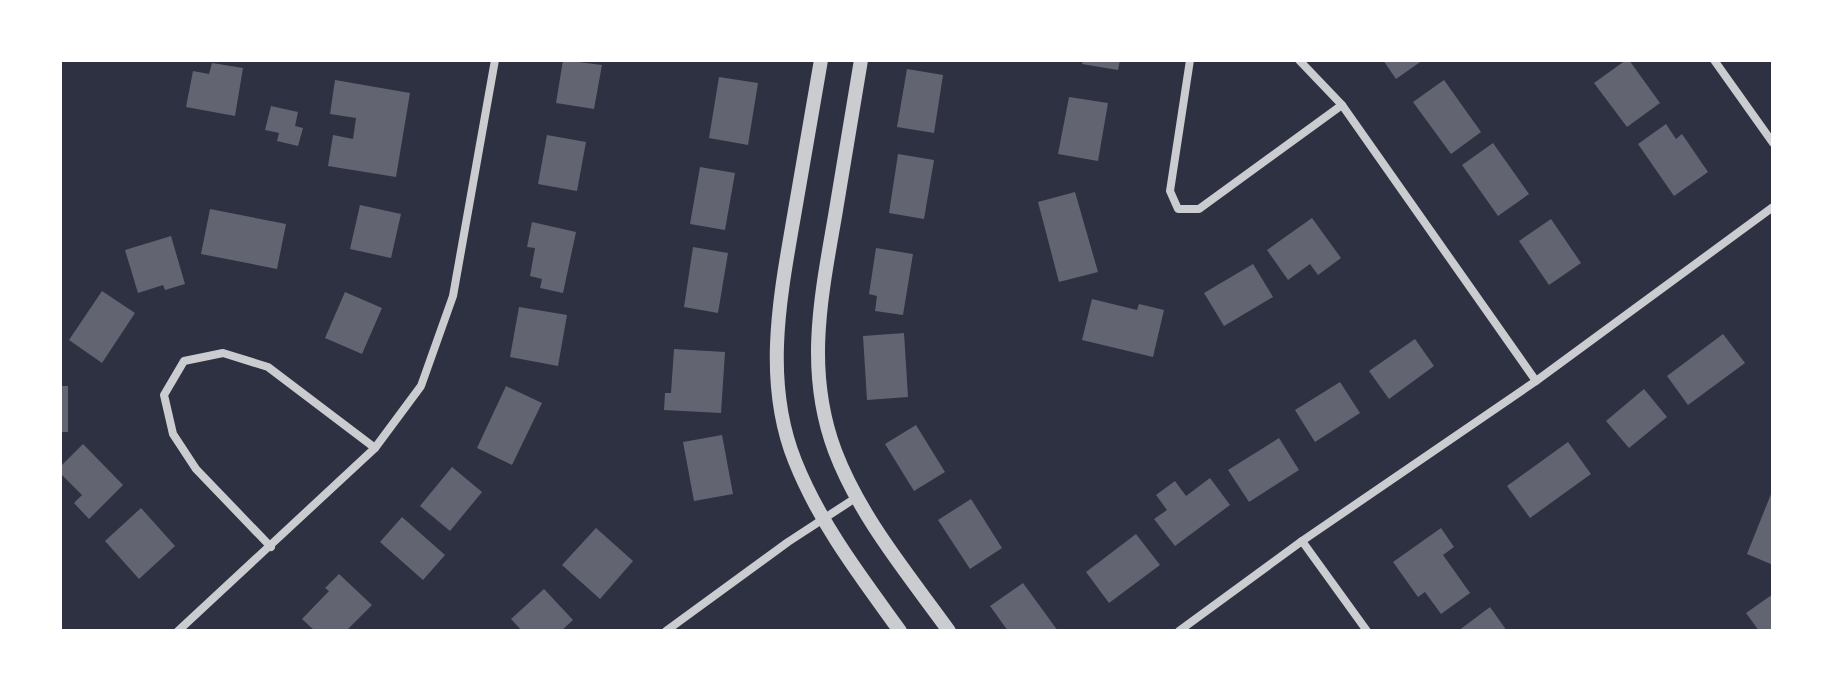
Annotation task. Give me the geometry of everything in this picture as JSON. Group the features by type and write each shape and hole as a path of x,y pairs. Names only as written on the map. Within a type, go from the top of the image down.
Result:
{"street":[{"path":"178,631 375,448 421,386 453,296 495,60"},
{"path":"821,60 782,284 776,350 778,382 787,437 804,481 849,560 900,631"},
{"path":"861,60 825,272 817,337 819,381 835,451 857,497 949,631"},
{"path":"1190,60 1170,191 1178,209 1199,209 1342,105"},
{"path":"1299,60 1342,105 1536,381"},
{"path":"1714,60 1773,143"},
{"path":"1179,631 1302,541 1536,381 1773,207"},
{"path":"271,547 196,469 173,434 164,395 184,361 223,353 268,367 375,448"},
{"path":"666,631 723,588 857,497"},
{"path":"1302,541 1367,631"}],"building":[{"path":"563,60 602,65 594,109 556,103"},
{"path":"1083,60 1120,60 1118,70 1082,64"},
{"path":"1383,60 1423,60 1396,79"},
{"path":"1626,60 1660,103 1627,127 1594,83"},
{"path":"212,63 243,68 235,116 186,107 193,71 209,74"},
{"path":"907,69 943,75 934,133 897,127"},
{"path":"719,77 758,83 748,145 709,138"},
{"path":"335,80 410,93 396,177 328,166 333,135 353,139 356,118 330,114"},
{"path":"1444,80 1481,132 1451,154 1413,102"},
{"path":"1069,97 1108,103 1098,161 1058,154"},
{"path":"271,106 298,112 295,126 303,128 298,146 277,141 279,133 265,130"},
{"path":"1666,124 1676,139 1682,134 1708,172 1674,196 1638,144"},
{"path":"547,135 586,142 577,191 538,184"},
{"path":"1493,143 1529,194 1498,216 1462,165"},
{"path":"898,154 934,160 924,219 889,213"},
{"path":"700,167 735,173 725,230 690,224"},
{"path":"1075,192 1098,272 1059,282 1038,202"},
{"path":"360,205 401,214 391,258 350,249"},
{"path":"210,209 286,224 277,269 201,254"},
{"path":"1312,218 1341,258 1318,275 1310,264 1288,280 1267,250"},
{"path":"1551,219 1581,263 1549,285 1519,241"},
{"path":"532,222 576,232 563,293 540,288 542,279 530,276 535,248 527,247"},
{"path":"171,236 185,284 165,290 163,285 138,293 125,250"},
{"path":"693,247 728,253 718,313 684,307"},
{"path":"876,248 913,254 903,315 875,311 877,296 869,294"},
{"path":"1253,264 1273,297 1224,326 1204,293"},
{"path":"102,291 135,313 102,363 69,340"},
{"path":"345,292 382,308 362,354 325,338"},
{"path":"1092,299 1137,310 1139,304 1164,310 1153,357 1082,340"},
{"path":"519,307 567,315 558,366 510,357"},
{"path":"904,333 908,397 867,400 863,336"},
{"path":"1723,334 1745,363 1688,405 1667,376"},
{"path":"1415,339 1434,366 1389,399 1369,371"},
{"path":"674,349 725,352 721,413 664,410 665,393 671,393"},
{"path":"1340,382 1360,413 1315,442 1295,410"},
{"path":"60,386 68,386 68,432 60,432"},
{"path":"506,386 542,403 512,465 477,448"},
{"path":"1644,389 1667,417 1629,448 1606,421"},
{"path":"916,425 945,472 914,491 885,444"},
{"path":"722,435 733,494 694,501 683,442"},
{"path":"1279,438 1299,470 1249,502 1228,470"},
{"path":"1568,442 1591,474 1530,518 1507,486"},
{"path":"83,444 123,485 89,519 74,503 82,495 60,473 60,467"},
{"path":"452,467 482,492 450,531 420,506"},
{"path":"1210,478 1230,505 1175,546 1154,519 1167,510 1156,495 1175,481 1186,496"},
{"path":"1773,489 1773,565 1747,554"},
{"path":"971,499 1002,548 970,569 938,520"},
{"path":"141,508 175,546 139,579 105,541"},
{"path":"402,517 445,555 423,580 380,542"},
{"path":"596,528 633,561 600,599 562,565"},
{"path":"1441,528 1454,547 1443,555 1470,593 1441,614 1425,592 1418,597 1393,562"},
{"path":"1136,534 1160,565 1109,603 1086,572"},
{"path":"339,574 372,605 346,631 315,631 302,619 329,591 325,588"},
{"path":"1023,583 1058,631 1008,631 990,606"},
{"path":"544,589 573,620 561,631 522,631 511,619"},
{"path":"1773,594 1773,631 1759,631 1746,613"},
{"path":"1490,607 1507,631 1458,631"}]}
